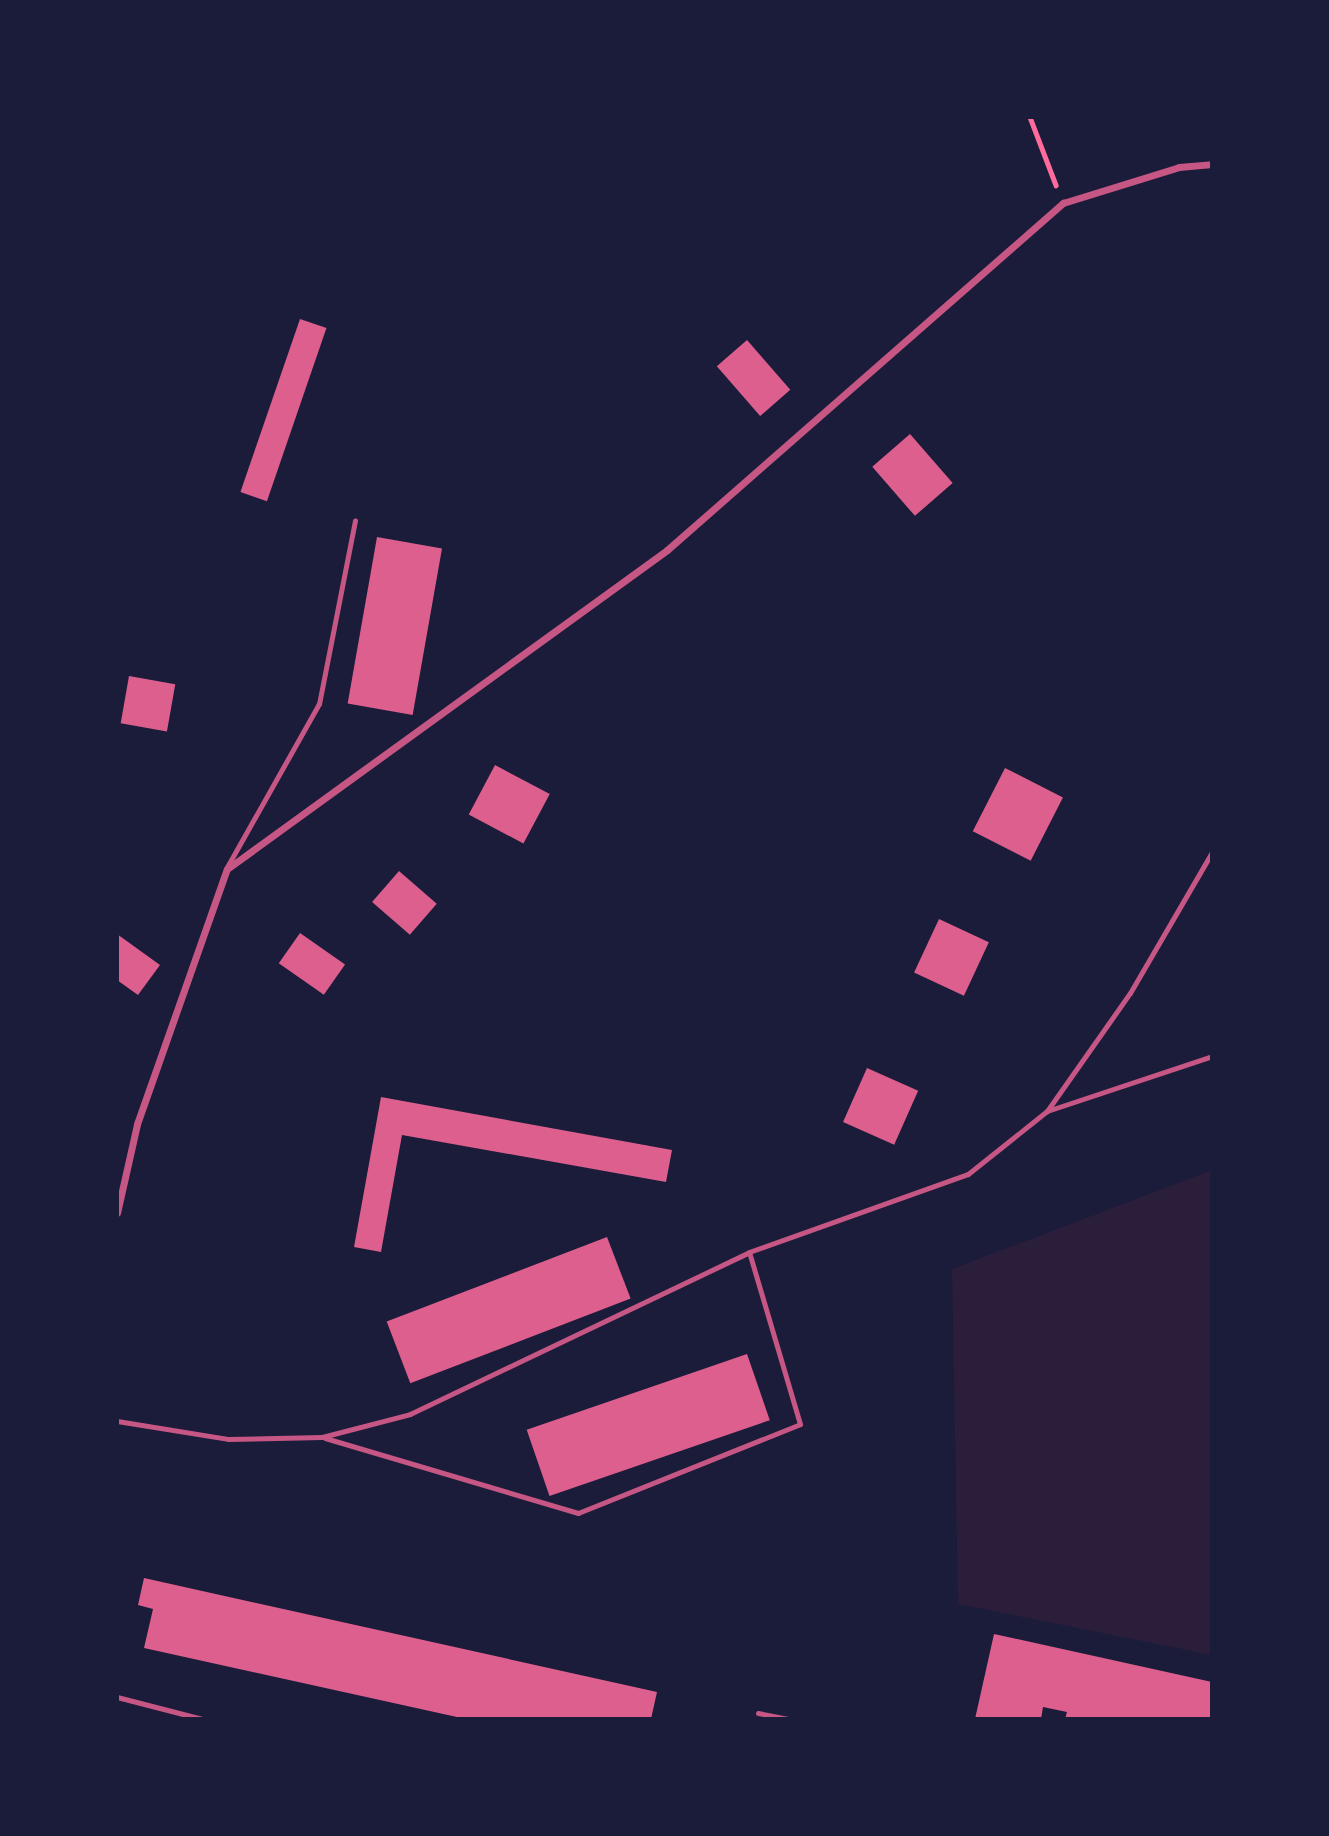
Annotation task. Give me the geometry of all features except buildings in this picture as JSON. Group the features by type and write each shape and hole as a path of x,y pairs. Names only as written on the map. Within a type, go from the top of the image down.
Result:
{"street":[{"path":"117,1213 137,1124 226,869 667,550 1063,203 1179,167 1212,164"}],"lane":[{"path":"226,869 319,704 355,520"},
{"path":"117,1421 228,1439 322,1437 410,1414 749,1252 968,1174 1047,1111 1130,993 1212,852"},
{"path":"1047,1111 1212,1056"},
{"path":"322,1437 578,1513 800,1424 749,1252"},
{"path":"117,1697 202,1719"},
{"path":"758,1713 789,1719"}],"path":[{"path":"1030,117 1063,203"}],"shaded area":[{"path":"1212,1170 1212,1655 958,1604 952,1269"}]}
